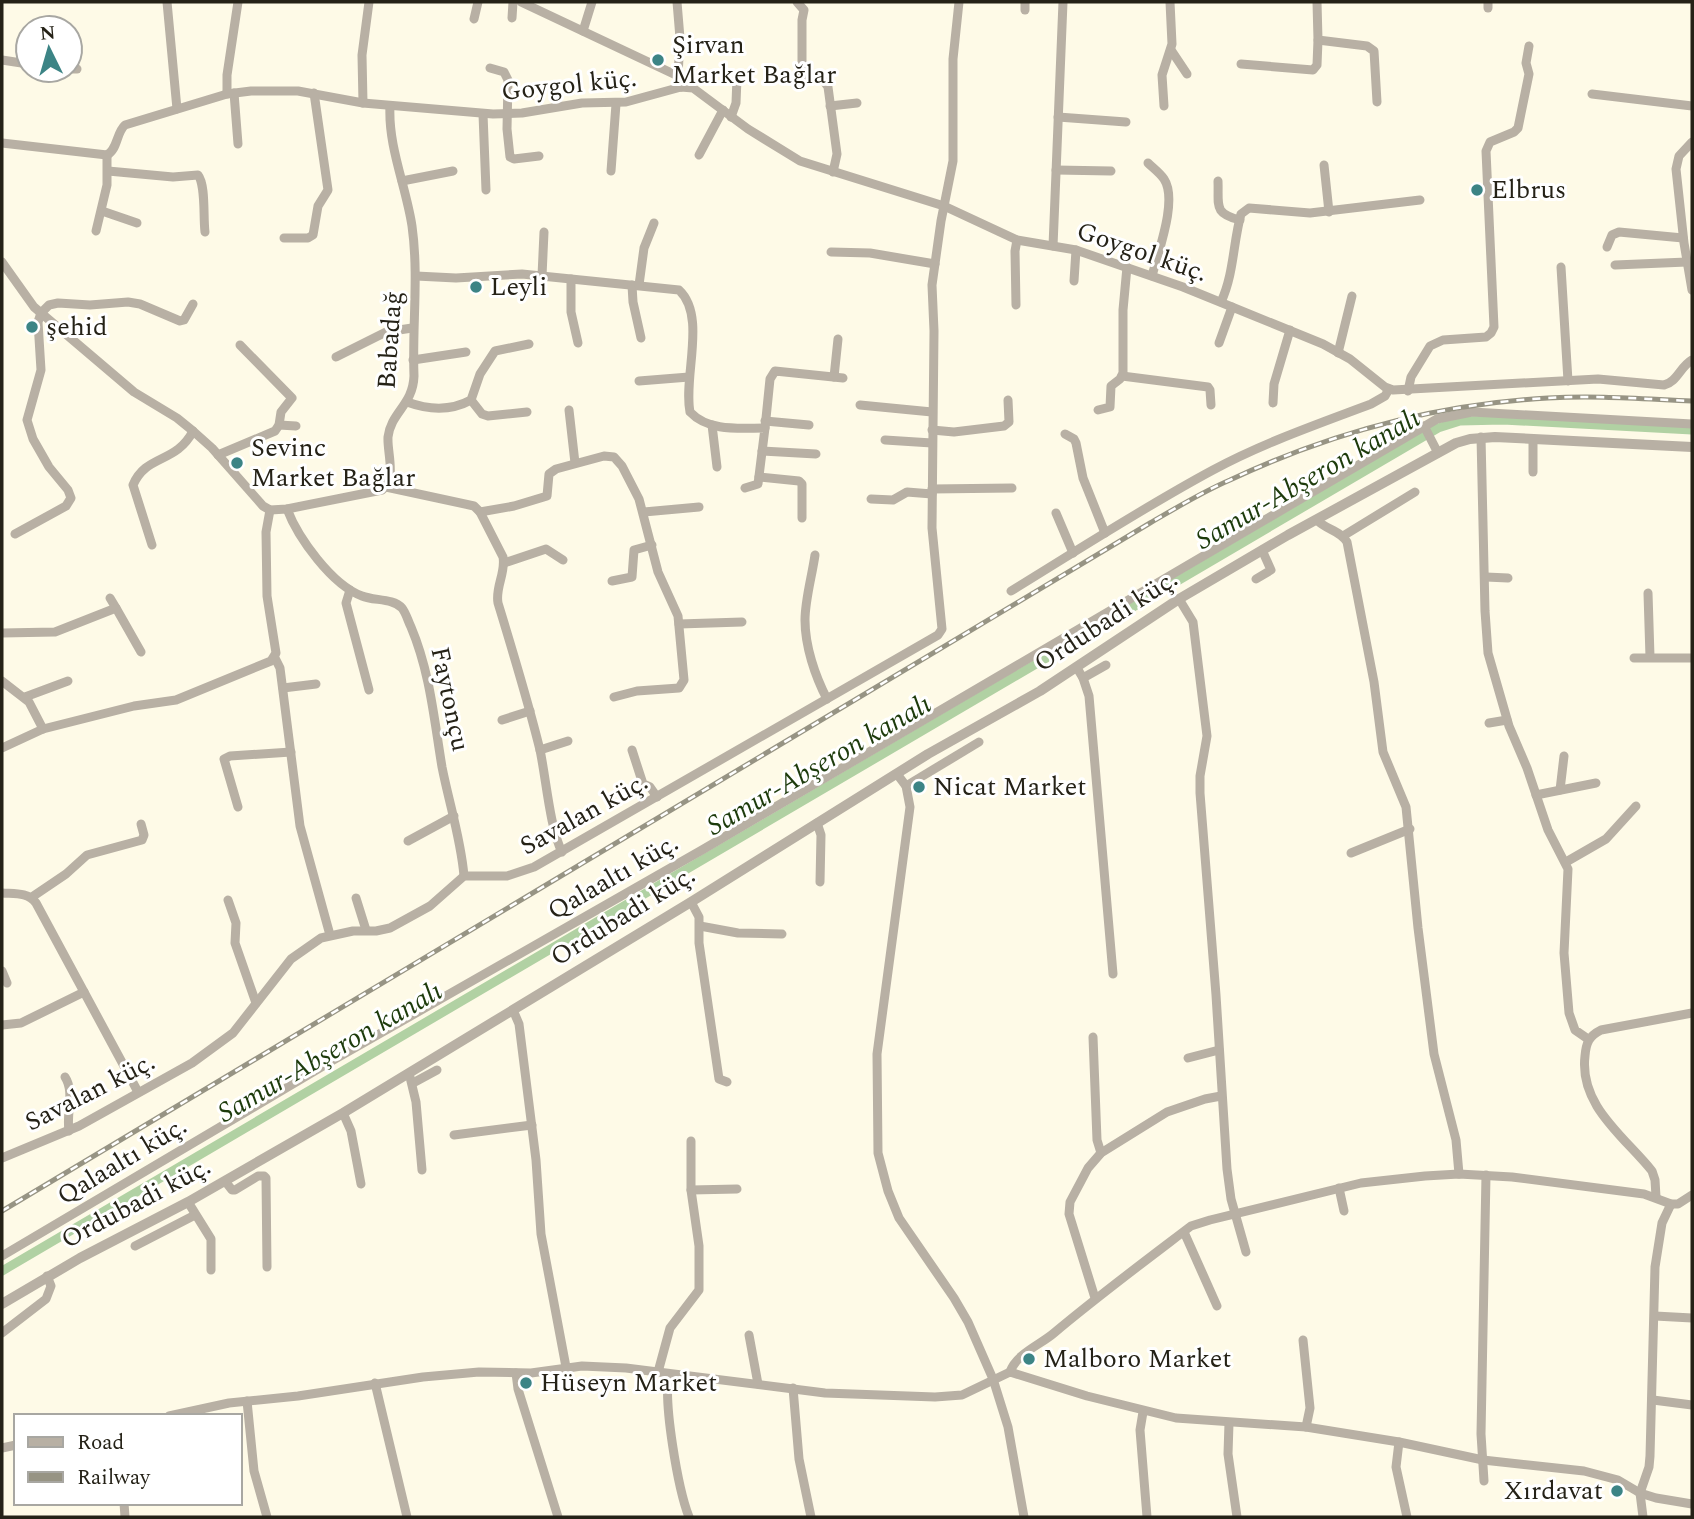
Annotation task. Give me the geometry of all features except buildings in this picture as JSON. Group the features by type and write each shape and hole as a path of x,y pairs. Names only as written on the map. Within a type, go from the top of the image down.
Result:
{"street":[{"path":"167,2 177,108"},
{"path":"238,2 227,75 238,144"},
{"path":"363,103 362,55 369,2"},
{"path":"474,19 478,2"},
{"path":"512,18 513,2"},
{"path":"521,2 678,76"},
{"path":"583,31 592,2"},
{"path":"677,2 680,38 678,76 681,87"},
{"path":"797,2 804,10 802,72 826,83 836,154 834,172"},
{"path":"932,491 932,285 953,161 953,59 959,2"},
{"path":"1053,246 1063,2"},
{"path":"1164,106 1161,75 1171,50 1170,2"},
{"path":"1241,64 1313,70 1317,65 1317,2"},
{"path":"1318,40 1367,46 1374,51 1377,102"},
{"path":"1408,391 1411,377 1430,346 1443,340 1486,337 1494,327 1486,151 1490,142 1518,128 1529,74 1526,63 1529,46"},
{"path":"1171,50 1186,74"},
{"path":"490,68 506,75 510,157 513,159 539,156"},
{"path":"731,117 736,103 737,78"},
{"name":"Goygol küç.","path":"107,155 113,151 122,127 230,94 275,90 314,93 390,106 508,114 582,103 616,104 681,87 698,91 731,117 789,155 944,206 1017,240 1076,250 1232,306 1338,353 1389,389"},
{"path":"285,238 308,238 313,235 318,206 328,190 314,93"},
{"path":"1592,94 1692,106"},
{"path":"830,106 858,103"},
{"path":"611,171 616,104"},
{"name":"Babadağ","path":"387,486 390,428 407,402 413,387 412,328 416,276 412,228 390,127 390,106"},
{"path":"699,155 723,110"},
{"path":"483,114 486,190"},
{"path":"1058,117 1126,122"},
{"path":"1692,142 1679,156 1676,169 1692,290"},
{"path":"2,143 107,155 108,171 96,231"},
{"path":"1148,163 1162,176 1168,188 1166,220 1152,276"},
{"path":"1324,166 1329,212"},
{"path":"1056,170 1111,171"},
{"path":"108,171 173,177 198,175 202,182 205,232"},
{"path":"402,181 453,171"},
{"path":"1217,181 1220,210 1225,216 1240,220"},
{"path":"1221,302 1232,268 1244,210 1253,207 1300,213 1329,212 1420,200"},
{"path":"102,211 137,223"},
{"path":"641,338 633,302 645,248 654,223"},
{"path":"542,276 544,232"},
{"path":"1606,247 1612,235 1619,232 1684,238"},
{"path":"1016,305 1017,240"},
{"path":"1074,281 1076,250"},
{"path":"831,253 870,253 934,264"},
{"path":"2,262 26,297 41,313 134,392 193,431 218,455 259,503 270,510 376,492 387,486 468,504 480,512 504,564 496,595 530,711 556,838 562,852"},
{"path":"1615,265 1687,262"},
{"path":"1098,410 1110,407 1111,386 1122,376 1127,267"},
{"path":"1561,267 1568,381"},
{"path":"416,276 456,278 514,274 679,290 688,299 692,316 690,412 712,425 732,429 765,425 809,425"},
{"path":"571,279 571,312 578,343"},
{"path":"1338,353 1352,296"},
{"path":"15,534 66,506 71,498 33,439 27,420 41,370 38,322 41,313 49,305 58,303 128,303 140,304 180,321 184,320 193,304"},
{"path":"1219,343 1232,306"},
{"path":"336,357 386,332 412,328"},
{"path":"1273,403 1274,384 1290,330"},
{"path":"745,488 758,484 770,379 775,372 838,377 838,339"},
{"path":"407,402 419,407 461,406 471,400 480,374 495,351 529,344"},
{"path":"218,455 275,431 281,412 292,401 292,397 240,345"},
{"path":"413,360 466,352"},
{"path":"1011,591 1224,464 1371,404 1385,396 1389,389 1408,391 1608,379 1659,386 1668,385 1683,366 1692,360"},
{"path":"1122,376 1208,387 1211,405"},
{"path":"639,381 689,377"},
{"path":"471,400 482,414 527,412"},
{"path":"932,430 954,432 1004,426 1009,422 1008,400"},
{"path":"860,405 932,412"},
{"path":"569,410 575,463"},
{"name":"Qalaaltı küç.","path":"2,1256 330,1062 714,843 1294,505 1424,426 1446,416 1472,412 1692,424"},
{"path":"279,425 296,425"},
{"path":"712,425 717,467"},
{"path":"1424,426 1438,453"},
{"path":"152,545 133,485 142,469 180,450 193,431"},
{"path":"1065,434 1076,443 1083,478 1105,533"},
{"path":"1481,437 1488,653 1507,720 1548,830 1566,862 1568,877 1564,953 1569,1013 1575,1030 1588,1039"},
{"name":"Ordubadi küç.","path":"2,1304 47,1276 188,1202 343,1113 411,1078 513,1010 897,774 1077,668 1179,599 1262,550 1463,440 1481,437 1692,447"},
{"path":"1533,439 1533,472"},
{"path":"885,440 932,443"},
{"path":"762,451 816,454"},
{"path":"480,512 547,496 548,478 552,471 575,463 604,456 614,457 622,466 644,512 658,572 678,616 684,680 683,685 614,697"},
{"path":"759,477 799,481 802,484 802,518"},
{"path":"871,499 893,500 906,492 1012,488"},
{"name":"Savalan küç.","path":"2,1158 69,1131 180,1070 224,1040 291,959 314,943 330,935 384,930 430,906 464,876 507,876 562,852 929,641 942,629 935,567 932,491"},
{"path":"1343,536 1415,492"},
{"path":"644,512 699,507"},
{"name":"Faytonçu","path":"287,509 292,522 316,557 350,590 361,596 393,603 403,609 424,662 464,876"},
{"path":"270,510 266,532 267,596 276,648 275,657 283,688 300,826 330,935"},
{"path":"1056,513 1073,553"},
{"path":"1317,520 1322,526 1343,536 1350,553 1367,639 1383,752 1406,807 1434,1054 1456,1140 1459,1174"},
{"path":"612,581 632,577 634,551 652,545"},
{"path":"504,564 546,549 563,560"},
{"path":"1256,579 1271,570 1262,550"},
{"path":"815,555 805,620 816,675 827,699"},
{"path":"1486,577 1508,578"},
{"path":"350,590 346,603 369,690"},
{"path":"1648,593 1650,657"},
{"path":"110,598 141,652"},
{"path":"1179,599 1193,622 1207,736 1200,775 1200,793 1221,1096 1227,1169 1246,1252"},
{"path":"2,633 55,632 116,608"},
{"path":"679,624 742,622"},
{"path":"2,748 43,729 127,708 176,700 264,665 275,657"},
{"path":"1634,657 1692,658"},
{"path":"1083,678 1106,665"},
{"path":"1077,668 1089,696 1113,974"},
{"path":"2,681 25,697 43,729"},
{"path":"25,697 68,681"},
{"path":"283,688 316,684"},
{"path":"502,720 530,711"},
{"path":"1489,723 1507,720"},
{"path":"540,750 568,741"},
{"path":"906,786 979,742"},
{"path":"632,750 643,785 650,787 657,797"},
{"path":"238,807 224,759 230,756 291,752"},
{"path":"1560,790 1564,756"},
{"path":"897,774 906,786 911,807 877,1054 878,1153 888,1191 899,1218 961,1310 993,1379 1008,1427 1024,1517"},
{"path":"1536,795 1597,783"},
{"path":"1566,862 1606,839 1636,806"},
{"path":"408,841 454,816"},
{"path":"817,823 821,835 820,883"},
{"path":"32,897 66,874 87,855 142,840 144,835 141,824"},
{"path":"1351,853 1410,829"},
{"path":"2,893 32,897 138,1092"},
{"path":"356,898 366,930"},
{"path":"228,900 236,923 235,943 256,1003"},
{"path":"691,902 699,917 699,943 718,1075 719,1079 727,1082"},
{"path":"700,926 738,933 782,934"},
{"path":"2,971 8,983"},
{"path":"2,1025 21,1023 84,992"},
{"path":"513,1010 519,1024 532,1125 545,1260 566,1367"},
{"path":"1656,1197 1652,1171 1608,1124 1589,1090 1584,1065 1588,1039 1601,1030 1692,1013"},
{"path":"1093,1037 1097,1140 1101,1153"},
{"path":"1188,1058 1219,1050"},
{"path":"422,1170 411,1078 437,1070"},
{"path":"65,1077 71,1091 69,1131"},
{"path":"1095,1298 1068,1208 1088,1168 1101,1153 1167,1112 1221,1096"},
{"path":"343,1113 351,1131 361,1184"},
{"path":"454,1135 532,1125"},
{"path":"658,1372 670,1328 699,1290 699,1246 691,1190 691,1141"},
{"path":"178,1414 213,1406 455,1373 516,1373 566,1367 658,1372 717,1381 853,1394 952,1396 972,1391 1010,1372 1019,1359 1095,1298 1192,1226 1210,1220 1339,1188 1425,1175 1486,1175 1656,1197 1671,1204 1678,1204 1692,1195"},
{"path":"1485,1480 1481,1434 1486,1175"},
{"path":"225,1181 235,1190 258,1176 266,1178 267,1267"},
{"path":"1339,1188 1343,1211"},
{"path":"691,1190 737,1189"},
{"path":"188,1202 211,1239 211,1270"},
{"path":"1643,1517 1640,1493 1649,1467 1657,1247 1661,1223 1671,1204"},
{"path":"135,1246 195,1215"},
{"path":"1184,1232 1217,1306"},
{"path":"2,1333 46,1299 51,1286 47,1276"},
{"path":"1655,1317 1692,1318"},
{"path":"749,1335 758,1384"},
{"path":"1303,1340 1310,1408 1306,1427"},
{"path":"1010,1372 1143,1412 1200,1422 1306,1427 1399,1442 1483,1460 1604,1475 1626,1483 1640,1493 1692,1504"},
{"path":"516,1373 518,1389 558,1517"},
{"path":"668,1374 666,1396 688,1517"},
{"path":"375,1383 407,1517"},
{"path":"793,1388 799,1459 811,1517"},
{"path":"1653,1400 1692,1405"},
{"path":"247,1401 254,1471 267,1517"},
{"path":"1143,1412 1140,1430 1147,1517"},
{"path":"1229,1423 1228,1454 1237,1517"},
{"path":"1399,1442 1396,1467 1407,1517"}],"waterway":[{"name":"Samur-Abşeron kanalı","path":"2,1271 1438,428 1460,421 1503,420 1692,430"}],"railway":[{"path":"2,1211 1150,523 1220,485 1306,448 1425,414 1507,401 1566,397 1692,401"}],"place":[{"name":"Şirvan Market Bağlar","path":"658,60"},
{"name":"Elbrus","path":"1477,190"},
{"name":"Leyli","path":"476,287"},
{"name":"şehid","path":"32,327"},
{"name":"Sevinc Market Bağlar","path":"237,463"},
{"name":"Nicat Market","path":"919,787"},
{"name":"Malboro Market","path":"1029,1359"},
{"name":"Hüseyn Market","path":"526,1383"},
{"name":"Xırdavat","path":"1617,1491"}]}
